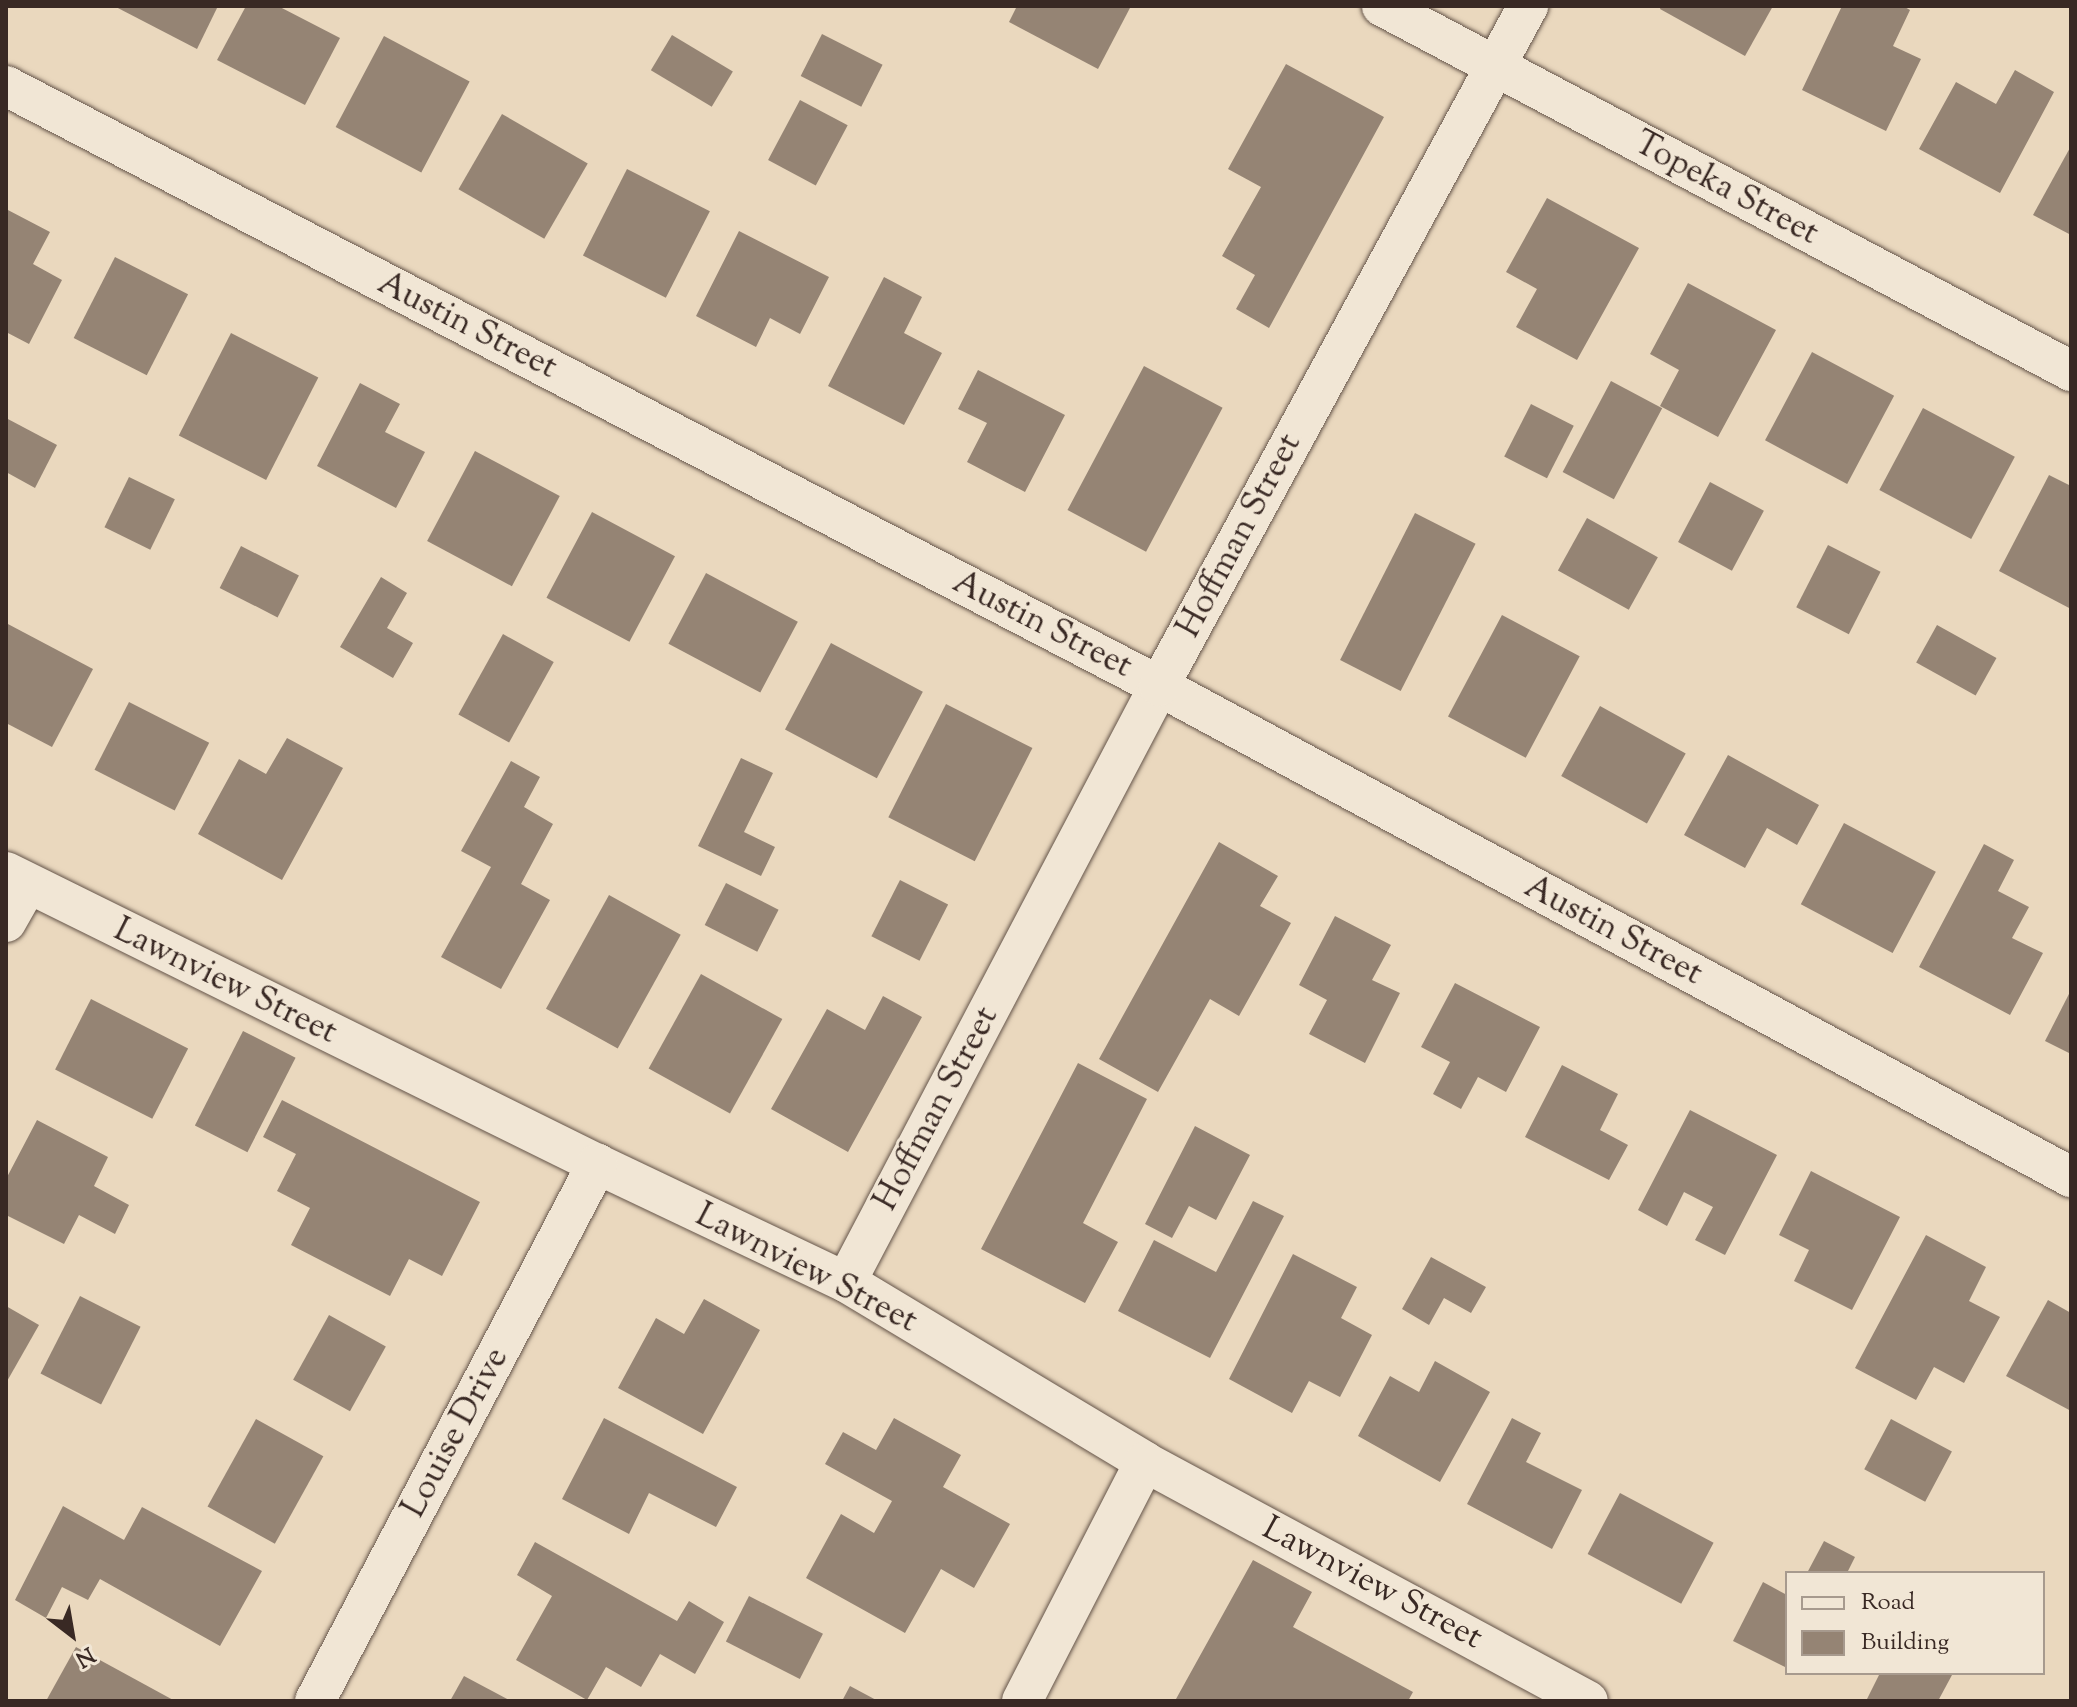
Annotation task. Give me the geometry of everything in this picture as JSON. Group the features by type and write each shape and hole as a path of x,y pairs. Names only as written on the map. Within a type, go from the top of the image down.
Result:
{"street":[{"name":"Topeka Street","path":"1382,6 2071,371"},
{"name":"Hoffman Street","path":"846,1282 1159,686 1528,6"},
{"name":"Austin Street","path":"6,86 1159,686 2071,1177"},
{"name":"Lawnview Street","path":"16,878 597,1164 846,1282 1145,1462 1588,1701"},
{"path":"6,922 16,878"},
{"name":"Louise Drive","path":"315,1701 597,1164"},
{"path":"1022,1701 1145,1462"}],"building":[{"path":"114,6 218,6 197,49"},
{"path":"246,6 278,6 340,38 305,105 217,60"},
{"path":"1017,6 1131,6 1098,69 1009,22"},
{"path":"1661,6 1773,6 1745,56 1660,9"},
{"path":"1842,6 1903,6 1910,10 1893,46 1921,59 1886,131 1802,90"},
{"path":"822,34 883,65 861,107 801,76"},
{"path":"672,35 733,72 712,107 651,70"},
{"path":"384,36 470,82 421,172 336,127"},
{"path":"1286,64 1384,117 1269,328 1236,309 1255,275 1222,256 1261,187 1228,169"},
{"path":"2015,70 2054,92 2000,193 1919,149 1956,82 1996,104"},
{"path":"800,100 848,125 816,185 768,160"},
{"path":"502,114 588,163 544,239 458,189"},
{"path":"2071,146 2071,235 2033,215"},
{"path":"627,169 710,211 666,298 583,255"},
{"path":"1547,198 1639,248 1577,360 1516,327 1537,289 1506,272"},
{"path":"6,209 50,232 33,264 62,280 29,344 6,332"},
{"path":"739,231 829,277 800,334 770,318 756,347 696,316"},
{"path":"115,257 188,294 147,375 74,338"},
{"path":"884,277 922,297 904,333 942,353 904,425 828,386"},
{"path":"1688,283 1776,330 1718,437 1660,406 1679,370 1650,354"},
{"path":"231,333 318,377 266,480 179,435"},
{"path":"1812,352 1894,396 1847,484 1765,440"},
{"path":"1144,366 1223,408 1146,552 1067,510"},
{"path":"978,370 1065,415 1025,492 967,462 987,423 958,409"},
{"path":"1611,381 1662,408 1614,499 1563,472"},
{"path":"360,383 400,404 385,432 425,452 396,508 317,466"},
{"path":"1531,404 1574,426 1547,478 1504,457"},
{"path":"1923,408 2015,457 1971,539 1879,490"},
{"path":"6,418 57,445 35,488 6,472"},
{"path":"475,451 560,496 512,586 427,541"},
{"path":"2049,475 2071,486 2071,609 1999,571"},
{"path":"129,477 175,499 150,550 104,527"},
{"path":"1710,482 1764,511 1732,571 1678,542"},
{"path":"592,512 675,556 629,642 546,598"},
{"path":"1415,513 1476,544 1401,691 1340,660"},
{"path":"1587,518 1658,557 1629,610 1558,570"},
{"path":"1828,545 1881,572 1849,634 1796,607"},
{"path":"241,546 299,576 278,617 220,588"},
{"path":"706,573 798,622 760,692 668,644"},
{"path":"381,577 407,593 387,628 413,643 393,678 340,647"},
{"path":"1502,615 1580,656 1526,758 1448,717"},
{"path":"6,623 93,669 52,747 6,723"},
{"path":"1937,625 1996,658 1976,696 1916,663"},
{"path":"503,634 554,662 509,743 458,714"},
{"path":"831,643 923,692 877,778 785,730"},
{"path":"129,702 209,743 175,811 94,770"},
{"path":"946,704 1032,748 975,861 888,817"},
{"path":"1600,706 1686,754 1647,823 1561,776"},
{"path":"287,738 343,768 282,880 198,834 239,759 266,774"},
{"path":"1728,755 1819,805 1797,845 1767,828 1745,868 1684,835"},
{"path":"741,758 773,773 744,832 775,847 761,876 698,846"},
{"path":"511,761 540,777 524,807 553,824 521,884 550,900 501,989 441,957 491,867 461,851"},
{"path":"1844,823 1936,872 1893,953 1801,904"},
{"path":"1219,842 1278,876 1260,906 1291,923 1239,1016 1210,999 1158,1092 1099,1059"},
{"path":"1984,844 2014,860 1998,891 2029,907 2012,938 2043,953 2010,1015 1919,967"},
{"path":"900,880 948,905 920,961 871,936"},
{"path":"726,883 779,910 757,952 705,925"},
{"path":"609,895 681,935 618,1048 546,1009"},
{"path":"1335,916 1391,945 1372,980 1400,993 1365,1063 1309,1034 1327,1000 1299,985"},
{"path":"701,974 782,1019 730,1114 649,1068"},
{"path":"1455,983 1540,1027 1506,1092 1478,1077 1461,1109 1433,1094 1450,1062 1421,1047"},
{"path":"2071,990 2071,1054 2045,1041"},
{"path":"883,996 922,1017 848,1152 771,1109 827,1009 865,1030"},
{"path":"91,999 188,1048 152,1119 55,1069"},
{"path":"243,1031 296,1058 247,1152 195,1125"},
{"path":"1078,1063 1147,1099 1083,1223 1118,1242 1085,1303 981,1249"},
{"path":"1562,1065 1618,1094 1600,1130 1628,1145 1609,1180 1525,1137"},
{"path":"282,1100 480,1202 442,1276 409,1259 390,1296 291,1245 310,1208 277,1191 296,1154 263,1137"},
{"path":"1690,1110 1777,1155 1725,1255 1695,1240 1713,1207 1684,1192 1667,1226 1638,1210"},
{"path":"37,1120 108,1157 94,1186 129,1205 115,1234 79,1215 64,1244 6,1215 6,1179"},
{"path":"1195,1126 1250,1155 1216,1220 1189,1206 1172,1238 1145,1224"},
{"path":"1811,1171 1900,1217 1852,1310 1794,1281 1809,1250 1779,1235"},
{"path":"1253,1201 1284,1216 1210,1358 1118,1311 1154,1240 1216,1272"},
{"path":"1926,1235 1986,1267 1969,1301 2000,1317 1964,1383 1934,1367 1916,1400 1855,1368"},
{"path":"1293,1254 1357,1287 1341,1318 1372,1335 1340,1397 1309,1381 1292,1413 1229,1379"},
{"path":"1431,1257 1486,1287 1471,1313 1444,1298 1429,1325 1402,1309"},
{"path":"80,1296 141,1327 101,1404 41,1374"},
{"path":"704,1299 760,1330 703,1434 618,1388 656,1318 684,1334"},
{"path":"2048,1300 2071,1313 2071,1411 2006,1376"},
{"path":"6,1306 39,1325 6,1383"},
{"path":"329,1315 386,1347 350,1411 293,1380"},
{"path":"1435,1361 1490,1392 1440,1482 1358,1436 1390,1376 1419,1392"},
{"path":"604,1418 737,1487 716,1527 649,1493 629,1534 562,1499"},
{"path":"894,1418 961,1455 943,1487 1010,1524 974,1588 941,1569 905,1633 806,1578 841,1514 874,1533 892,1501 825,1464 843,1432 876,1450"},
{"path":"1512,1418 1541,1433 1526,1462 1582,1490 1552,1549 1467,1504"},
{"path":"256,1419 323,1456 275,1544 208,1506"},
{"path":"1891,1419 1952,1451 1925,1502 1864,1469"},
{"path":"1620,1493 1714,1543 1681,1604 1588,1554"},
{"path":"63,1506 124,1540 142,1507 262,1571 220,1646 100,1579 88,1600 62,1587 46,1618 15,1600"},
{"path":"1824,1541 1855,1557 1848,1571 1808,1571"},
{"path":"535,1542 677,1621 689,1601 724,1622 695,1674 660,1654 641,1687 606,1667 587,1700 516,1660 552,1596 517,1575"},
{"path":"1253,1560 1312,1592 1293,1627 1413,1692 1408,1701 1176,1699"},
{"path":"1763,1582 1785,1594 1785,1667 1733,1641"},
{"path":"749,1596 823,1634 800,1679 726,1641"},
{"path":"76,1647 175,1701 46,1701"},
{"path":"1879,1675 1952,1675 1938,1701 1866,1701"},
{"path":"464,1676 511,1701 450,1701"},
{"path":"850,1686 878,1701 842,1701"}]}
